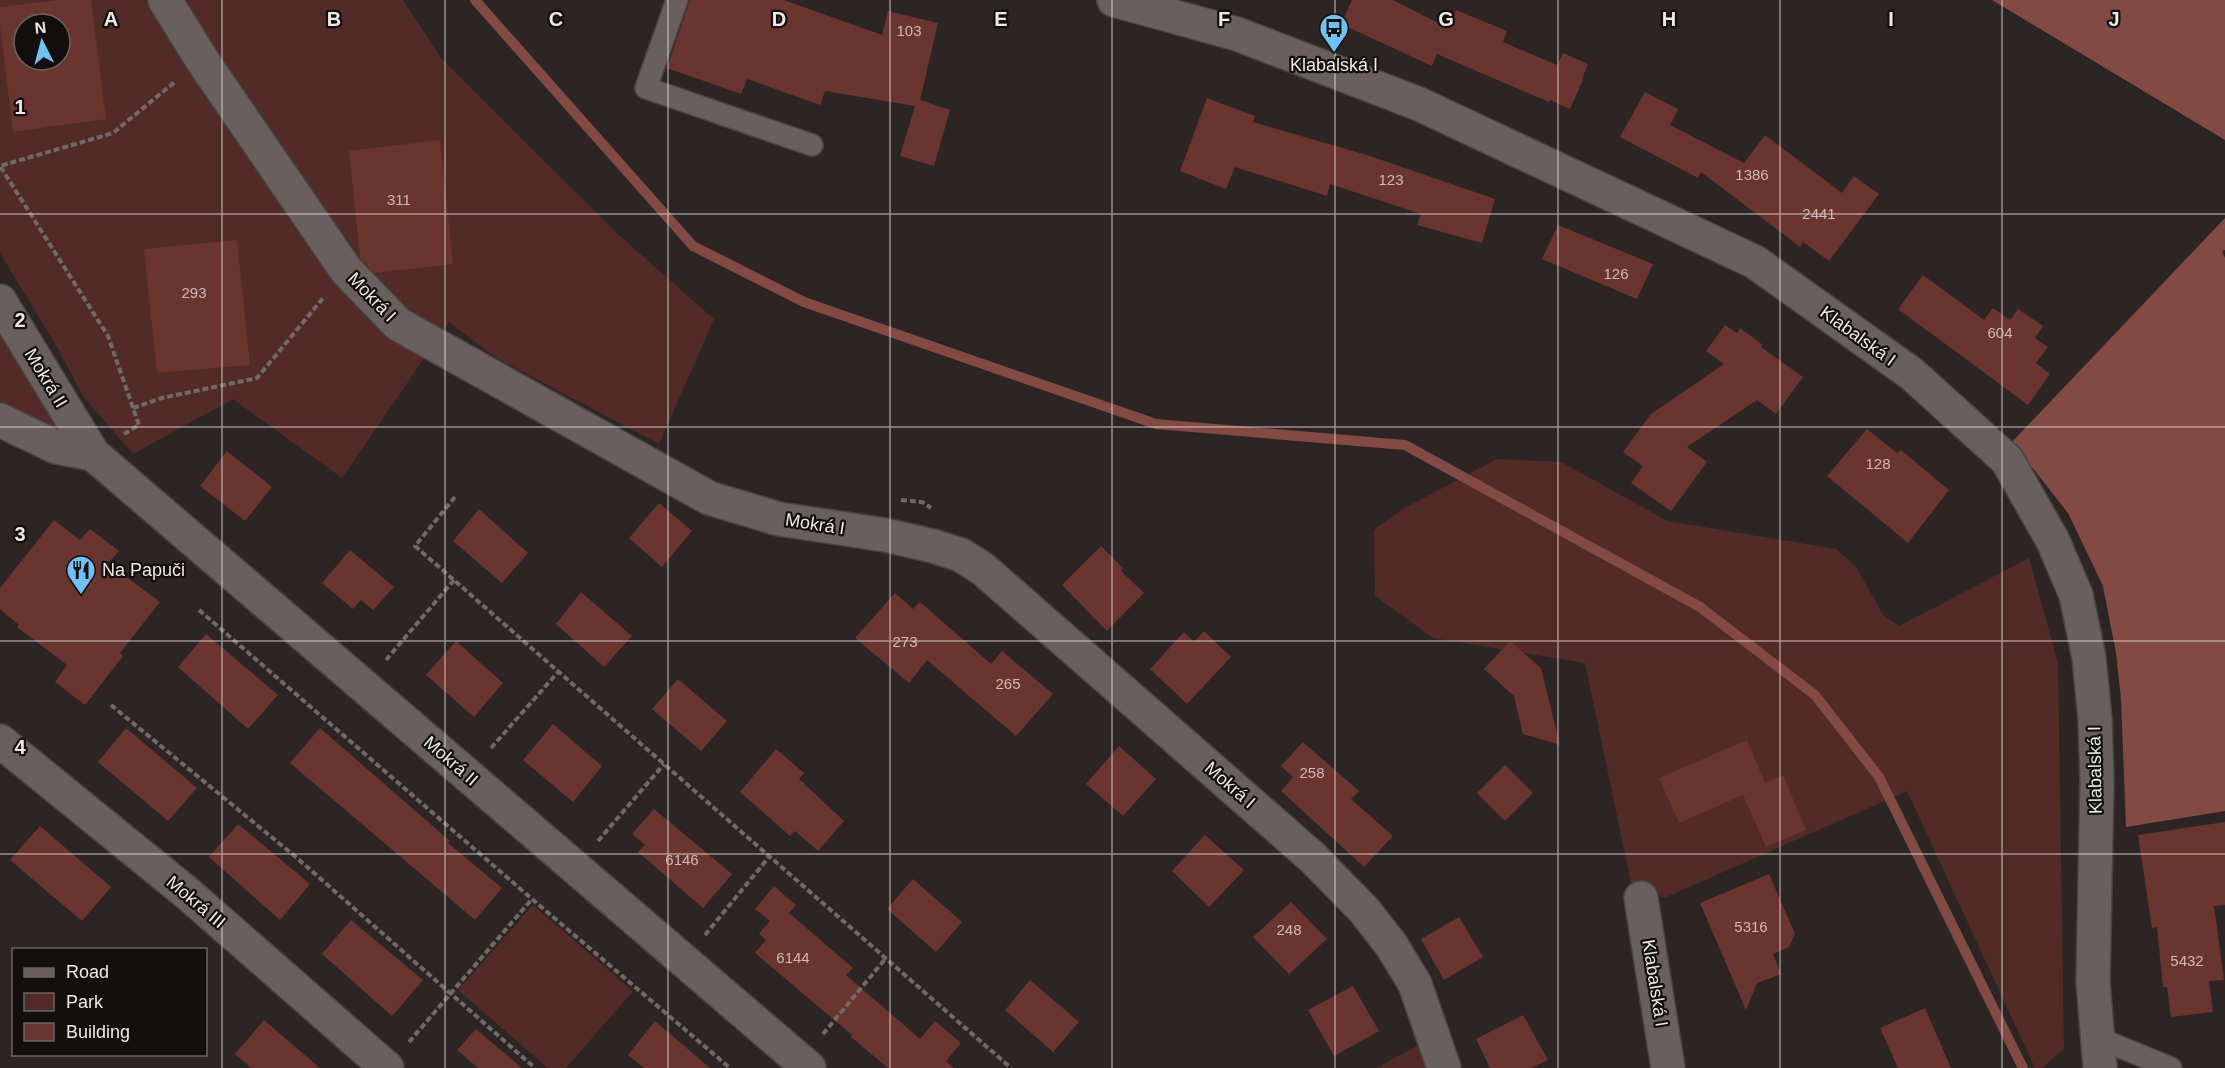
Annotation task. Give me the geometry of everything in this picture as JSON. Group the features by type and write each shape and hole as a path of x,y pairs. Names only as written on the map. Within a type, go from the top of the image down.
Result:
{"street":[{"name":"Mokrá I","path":"165,0 202,60 346,270 398,324 709,498 779,519 885,535 933,546 961,555 983,569 1312,857 1364,910 1392,946 1415,984 1444,1068"},
{"name":"Klabalská I","path":"1114,0 1237,34 1419,104 1755,262 1912,375 2007,460 2053,541 2076,595 2089,658 2095,718 2097,780 2093,982 2099,1053"},
{"name":"Mokrá II","path":"0,301 93,454 809,1068"},
{"name":"Mokrá II","path":"0,420 56,447 93,454"},
{"name":"Mokrá III","path":"0,741 187,894 396,1057"},
{"name":"Klabalská I","path":"1641,898 1668,1068"}],"lane":[{"path":"677,0 646,88 812,145"},
{"path":"2099,1053 2171,1068"}],"path":[{"path":"139,424 108,336 0,166 113,133 202,60"},
{"path":"133,408 162,398 257,378 346,270"},
{"path":"455,497 415,546 1011,1068"},
{"path":"363,686 453,580"},
{"path":"199,610 730,1068"},
{"path":"486,754 558,672"},
{"path":"111,705 297,858 535,1068"},
{"path":"596,844 664,764"},
{"path":"706,933 769,857"},
{"path":"396,1057 532,899"},
{"path":"821,1037 886,958"}],"green space":[{"path":"0,0 403,0 441,58 620,236 714,319 659,444 495,357 449,322 342,478 233,399 133,454 83,396 57,347 0,253"},
{"path":"0,326 55,416 55,424 44,430 0,406"},
{"path":"1497,459 1561,462 1668,521 1836,549 1857,568 1883,615 1899,626 2029,558 2058,663 2064,1049 2042,1068 2035,1068 1907,791 1664,898 1652,892 1633,892 1585,663 1433,638 1375,596 1374,530 1401,510"},
{"path":"533,905 633,991 566,1068 548,1068 458,990"},
{"path":"1421,1044 1430,1068 1376,1068"}],"shaded area":[{"path":"1992,0 2225,0 2225,140"},
{"path":"2225,218 2225,250 2222,251 2225,258 2225,811 2126,827 2121,699 2116,653 2103,586 2068,513 2012,442"}],"building":[{"path":"57,0 91,0 106,119 13,132 0,26 0,7"},
{"path":"690,0 784,0 882,35 888,11 938,23 920,100 950,110 934,166 900,156 915,106 825,91 820,105 747,79 741,94 667,68"},
{"path":"1352,0 1393,0 1448,28 1456,10 1507,31 1503,42 1557,65 1563,53 1588,64 1570,109 1437,54 1432,66 1341,24"},
{"path":"1645,92 1678,109 1670,125 1744,163 1765,135 1842,193 1854,176 1879,194 1829,261 1803,242 1800,247 1701,172 1698,178 1620,137"},
{"path":"1207,98 1255,116 1253,122 1370,156 1495,199 1482,243 1417,225 1421,214 1330,184 1327,196 1235,167 1226,189 1180,171"},
{"path":"440,140 453,264 375,273 360,258 349,151"},
{"path":"1558,225 1653,264 1637,299 1542,259"},
{"path":"237,240 250,365 157,373 144,249"},
{"path":"1923,275 1984,320 1993,308 2010,320 2018,309 2043,326 2035,338 2048,347 2036,363 2050,374 2028,405 1898,309"},
{"path":"1725,325 1737,333 1740,328 1763,345 1761,347 1803,377 1776,414 1757,400 1687,447 1707,462 1671,511 1631,483 1643,466 1623,452 1651,414 1724,364 1706,351"},
{"path":"1867,429 1897,453 1901,450 1949,490 1908,543 1827,476"},
{"path":"227,451 272,487 245,521 200,486"},
{"path":"659,503 692,531 662,567 629,538"},
{"path":"479,509 528,553 502,583 453,541"},
{"path":"54,520 80,540 90,529 119,551 108,563 160,602 120,653 123,656 85,705 55,682 67,665 17,627 19,625 0,609 0,588"},
{"path":"1101,546 1123,568 1121,571 1144,593 1107,631 1062,585"},
{"path":"350,550 394,587 373,610 361,600 353,609 322,583"},
{"path":"581,592 632,636 604,667 556,624"},
{"path":"895,593 913,609 920,602 991,664 1002,651 1053,694 1016,736 927,660 909,683 855,638"},
{"path":"1204,631 1231,657 1187,704 1150,669 1184,632 1194,642"},
{"path":"206,634 278,695 248,729 178,667"},
{"path":"456,641 503,683 474,717 426,675"},
{"path":"1510,641 1541,668 1560,745 1523,734 1514,696 1484,669"},
{"path":"678,679 727,721 701,751 652,709"},
{"path":"553,724 602,766 573,802 523,760"},
{"path":"126,728 197,788 168,821 98,762"},
{"path":"320,728 450,841 448,843 502,888 475,920 290,763"},
{"path":"1747,740 1765,783 1783,775 1806,830 1766,847 1743,795 1679,823 1659,778"},
{"path":"1303,742 1359,791 1351,799 1393,836 1364,867 1281,791 1293,777 1281,766"},
{"path":"1119,746 1156,779 1123,816 1086,784"},
{"path":"776,749 804,773 799,779 844,821 818,851 795,831 790,836 740,792"},
{"path":"1505,765 1533,793 1505,821 1477,793"},
{"path":"654,809 732,874 703,908 638,852 645,845 632,834"},
{"path":"2225,822 2225,905 2214,906 2224,980 2209,981 2213,1012 2171,1017 2167,987 2163,987 2157,927 2152,928 2138,835"},
{"path":"238,824 310,884 280,920 209,857"},
{"path":"40,826 111,887 82,921 10,860"},
{"path":"1205,835 1244,870 1209,907 1172,871"},
{"path":"1769,874 1795,934 1789,947 1773,954 1781,974 1757,983 1746,1010 1700,903"},
{"path":"913,879 962,922 936,952 887,909"},
{"path":"774,886 796,905 789,913 853,968 846,975 920,1039 935,1021 961,1043 946,1061 954,1068 888,1068 755,953 766,940 759,934 770,921 755,909"},
{"path":"1291,902 1327,939 1289,974 1253,937"},
{"path":"1459,917 1483,957 1444,980 1421,939"},
{"path":"351,920 423,980 392,1016 322,954"},
{"path":"1030,980 1079,1022 1053,1052 1005,1010"},
{"path":"1353,986 1379,1031 1334,1056 1308,1010"},
{"path":"1925,1008 1951,1068 1898,1068 1880,1028"},
{"path":"1523,1015 1548,1060 1531,1068 1490,1068 1476,1039"},
{"path":"264,1020 320,1068 251,1068 235,1054"},
{"path":"655,1021 710,1068 644,1068 628,1055"},
{"path":"476,1029 522,1068 478,1068 457,1050"}],"waterway":[{"path":"475,0 693,246 804,302 1156,424 1405,445 1700,607 1815,695 1879,777 2023,1068"}],"place":[{"name":"Klabalská I","path":"1334,54"},
{"name":"Na Papuči","path":"81,596"}]}
